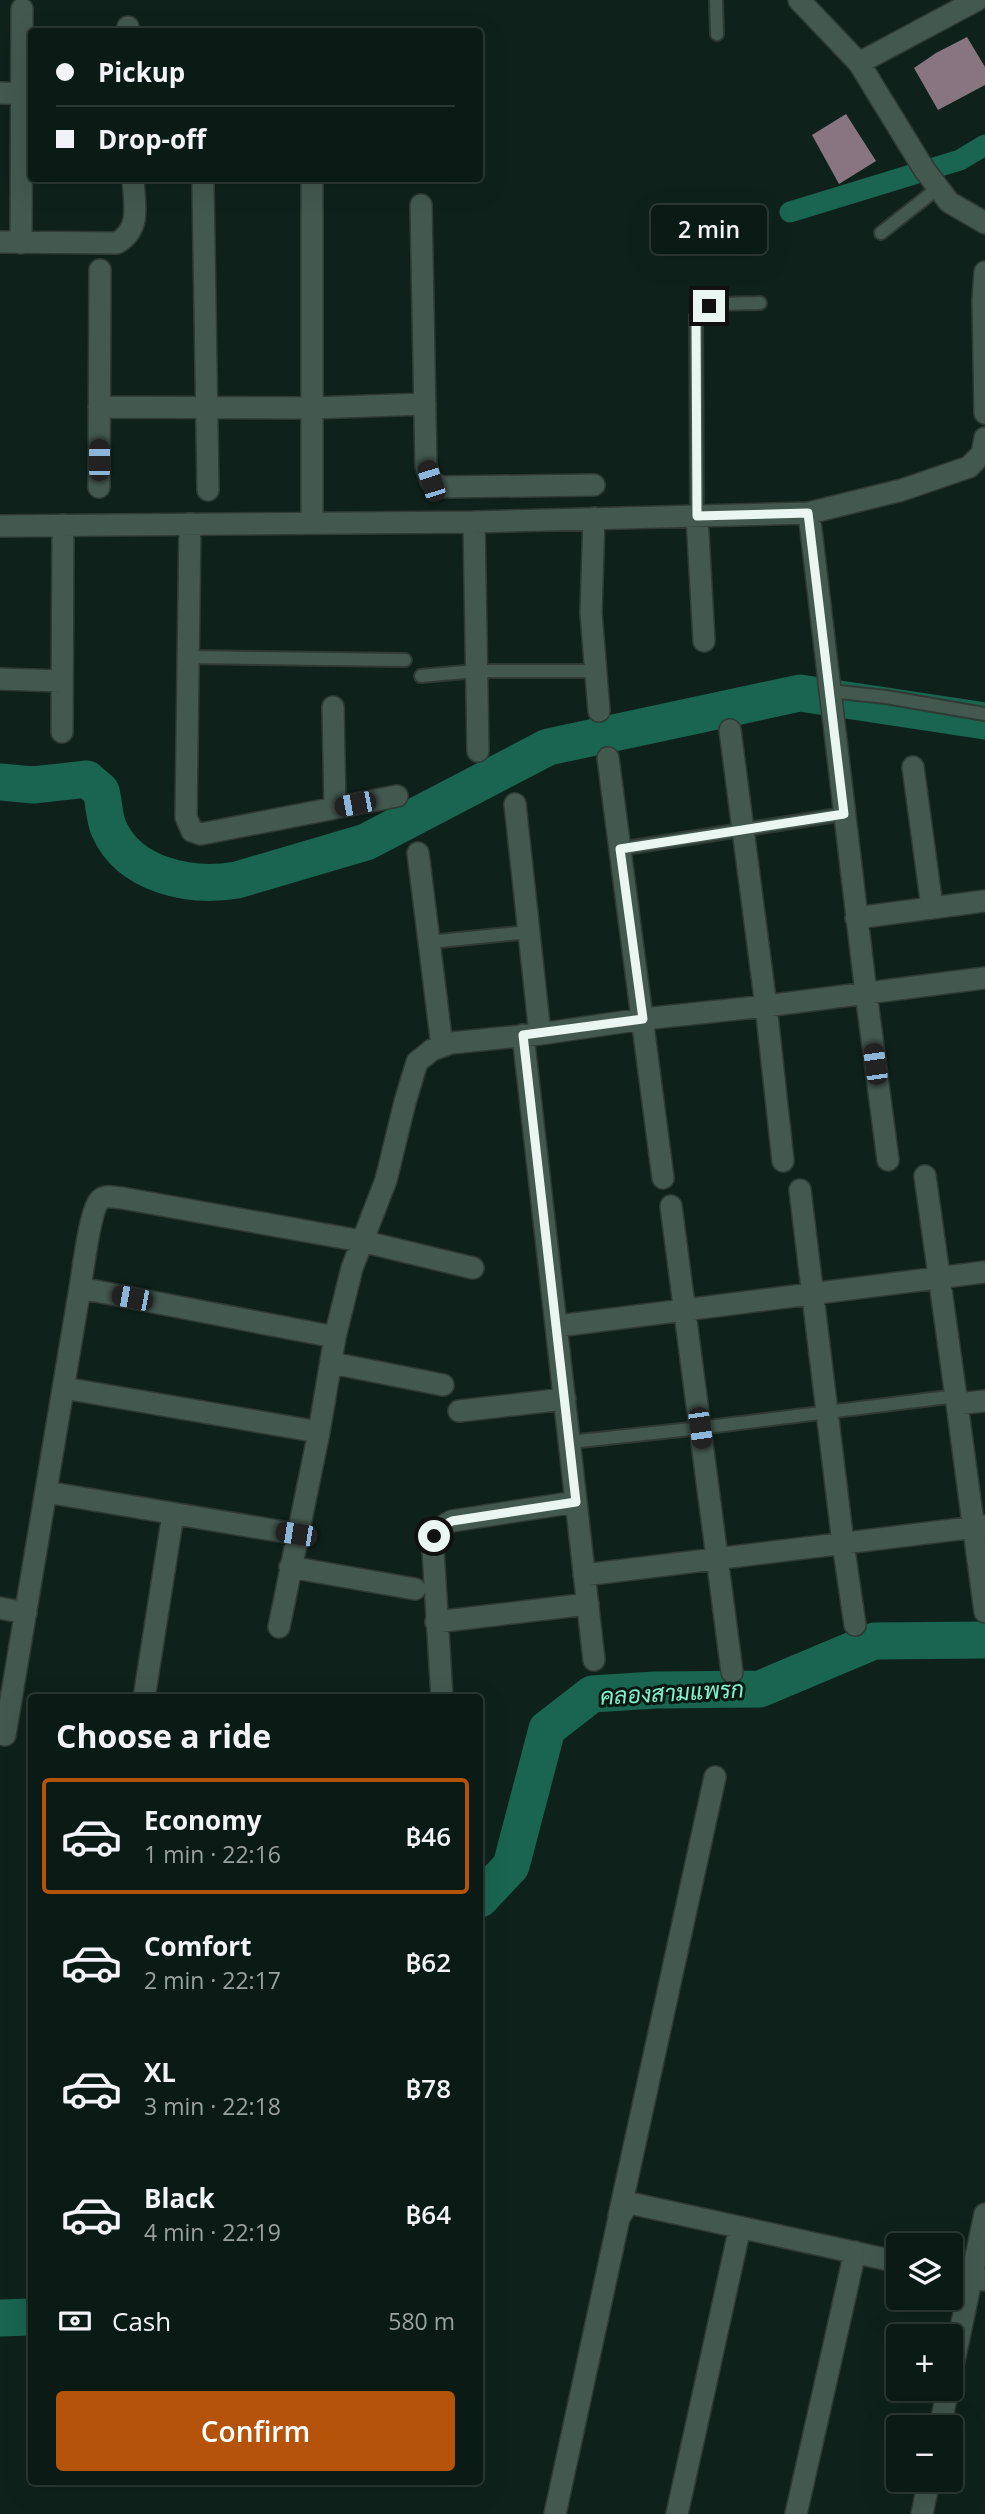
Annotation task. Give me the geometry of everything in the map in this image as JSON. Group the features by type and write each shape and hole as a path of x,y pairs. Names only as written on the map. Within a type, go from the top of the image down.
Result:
{"street":[{"path":"799,0 859,63 924,169 949,201 985,223"},
{"path":"859,63 977,0"},
{"path":"22,9 27,94 11,242 117,243 129,236 135,224 133,182"},
{"path":"0,93 27,94"},
{"path":"312,182 312,523"},
{"path":"203,186 208,490"},
{"path":"421,205 426,467 431,481 442,486 594,485"},
{"path":"99,486 100,270"},
{"path":"985,272 985,413"},
{"path":"99,407 312,408 425,404"},
{"path":"0,526 474,523 808,513 902,490 969,467 982,454 985,438"},
{"path":"808,513 888,1160"},
{"path":"697,516 704,641"},
{"path":"594,518 592,613 599,710"},
{"path":"474,523 478,751"},
{"path":"190,524 186,817 192,831 201,834 397,796"},
{"path":"62,732 63,525"},
{"path":"0,679 62,681"},
{"path":"333,707 335,808"},
{"path":"730,730 783,1161"},
{"path":"608,758 663,1178"},
{"path":"913,767 932,907"},
{"path":"515,804 529,932 532,1035 558,1326 594,1660"},
{"path":"418,853 442,1046"},
{"path":"856,918 985,901"},
{"path":"279,1626 319,1432 335,1337 361,1241 386,1180 417,1062 432,1050 451,1043 985,978"},
{"path":"925,1176 957,1400 979,1527 985,1612"},
{"path":"800,1190 855,1626"},
{"path":"5,1735 80,1288 95,1208 99,1200 106,1196 361,1241 473,1268"},
{"path":"671,1206 732,1672"},
{"path":"558,1326 985,1272"},
{"path":"80,1288 335,1337"},
{"path":"332,1363 443,1385"},
{"path":"64,1388 319,1432"},
{"path":"458,1411 565,1399"},
{"path":"957,1400 985,1401"},
{"path":"46,1492 296,1534"},
{"path":"442,1694 433,1550 434,1536 440,1527 452,1521 576,1502"},
{"path":"145,1694 173,1514"},
{"path":"584,1576 718,1557 979,1527"},
{"path":"290,1567 415,1589"},
{"path":"436,1622 588,1604"},
{"path":"0,1608 26,1613"},
{"path":"555,2514 715,1777"},
{"path":"619,2218 626,2206 634,2204 886,2259"},
{"path":"963,2335 979,2279 985,2214"},
{"path":"677,2514 740,2227"},
{"path":"796,2514 855,2252"},
{"path":"922,2514 927,2492"}],"lane":[{"path":"716,0 717,34"},
{"path":"881,233 939,188"},
{"path":"697,516 696,316 701,309 709,306 760,303"},
{"path":"188,657 405,660"},
{"path":"421,676 476,671 596,671"},
{"path":"830,691 886,697 985,714"},
{"path":"620,849 844,814"},
{"path":"429,942 529,932"},
{"path":"570,1442 957,1400"}],"building":[{"path":"967,37 985,67 985,85 938,110 914,68"},
{"path":"846,114 876,161 839,184 812,135"}],"waterway":[{"path":"790,212 960,160 985,145"},
{"path":"0,782 33,785 87,779 101,791 109,829 131,858 147,868 182,880 219,882 237,880 366,842 548,747 800,693 985,721"},
{"name":"คลองสามแพรก","path":"483,1896 511,1866 547,1729 592,1694 655,1690 760,1689 874,1641 985,1640"},
{"name":"คลองสามแพรก","path":"0,2318 28,2317"}],"route":[{"path":"434,1536 440,1527 452,1521 576,1502 523,1035 643,1019 620,849 844,814 808,513 697,516 696,316 701,309 709,306"}]}
